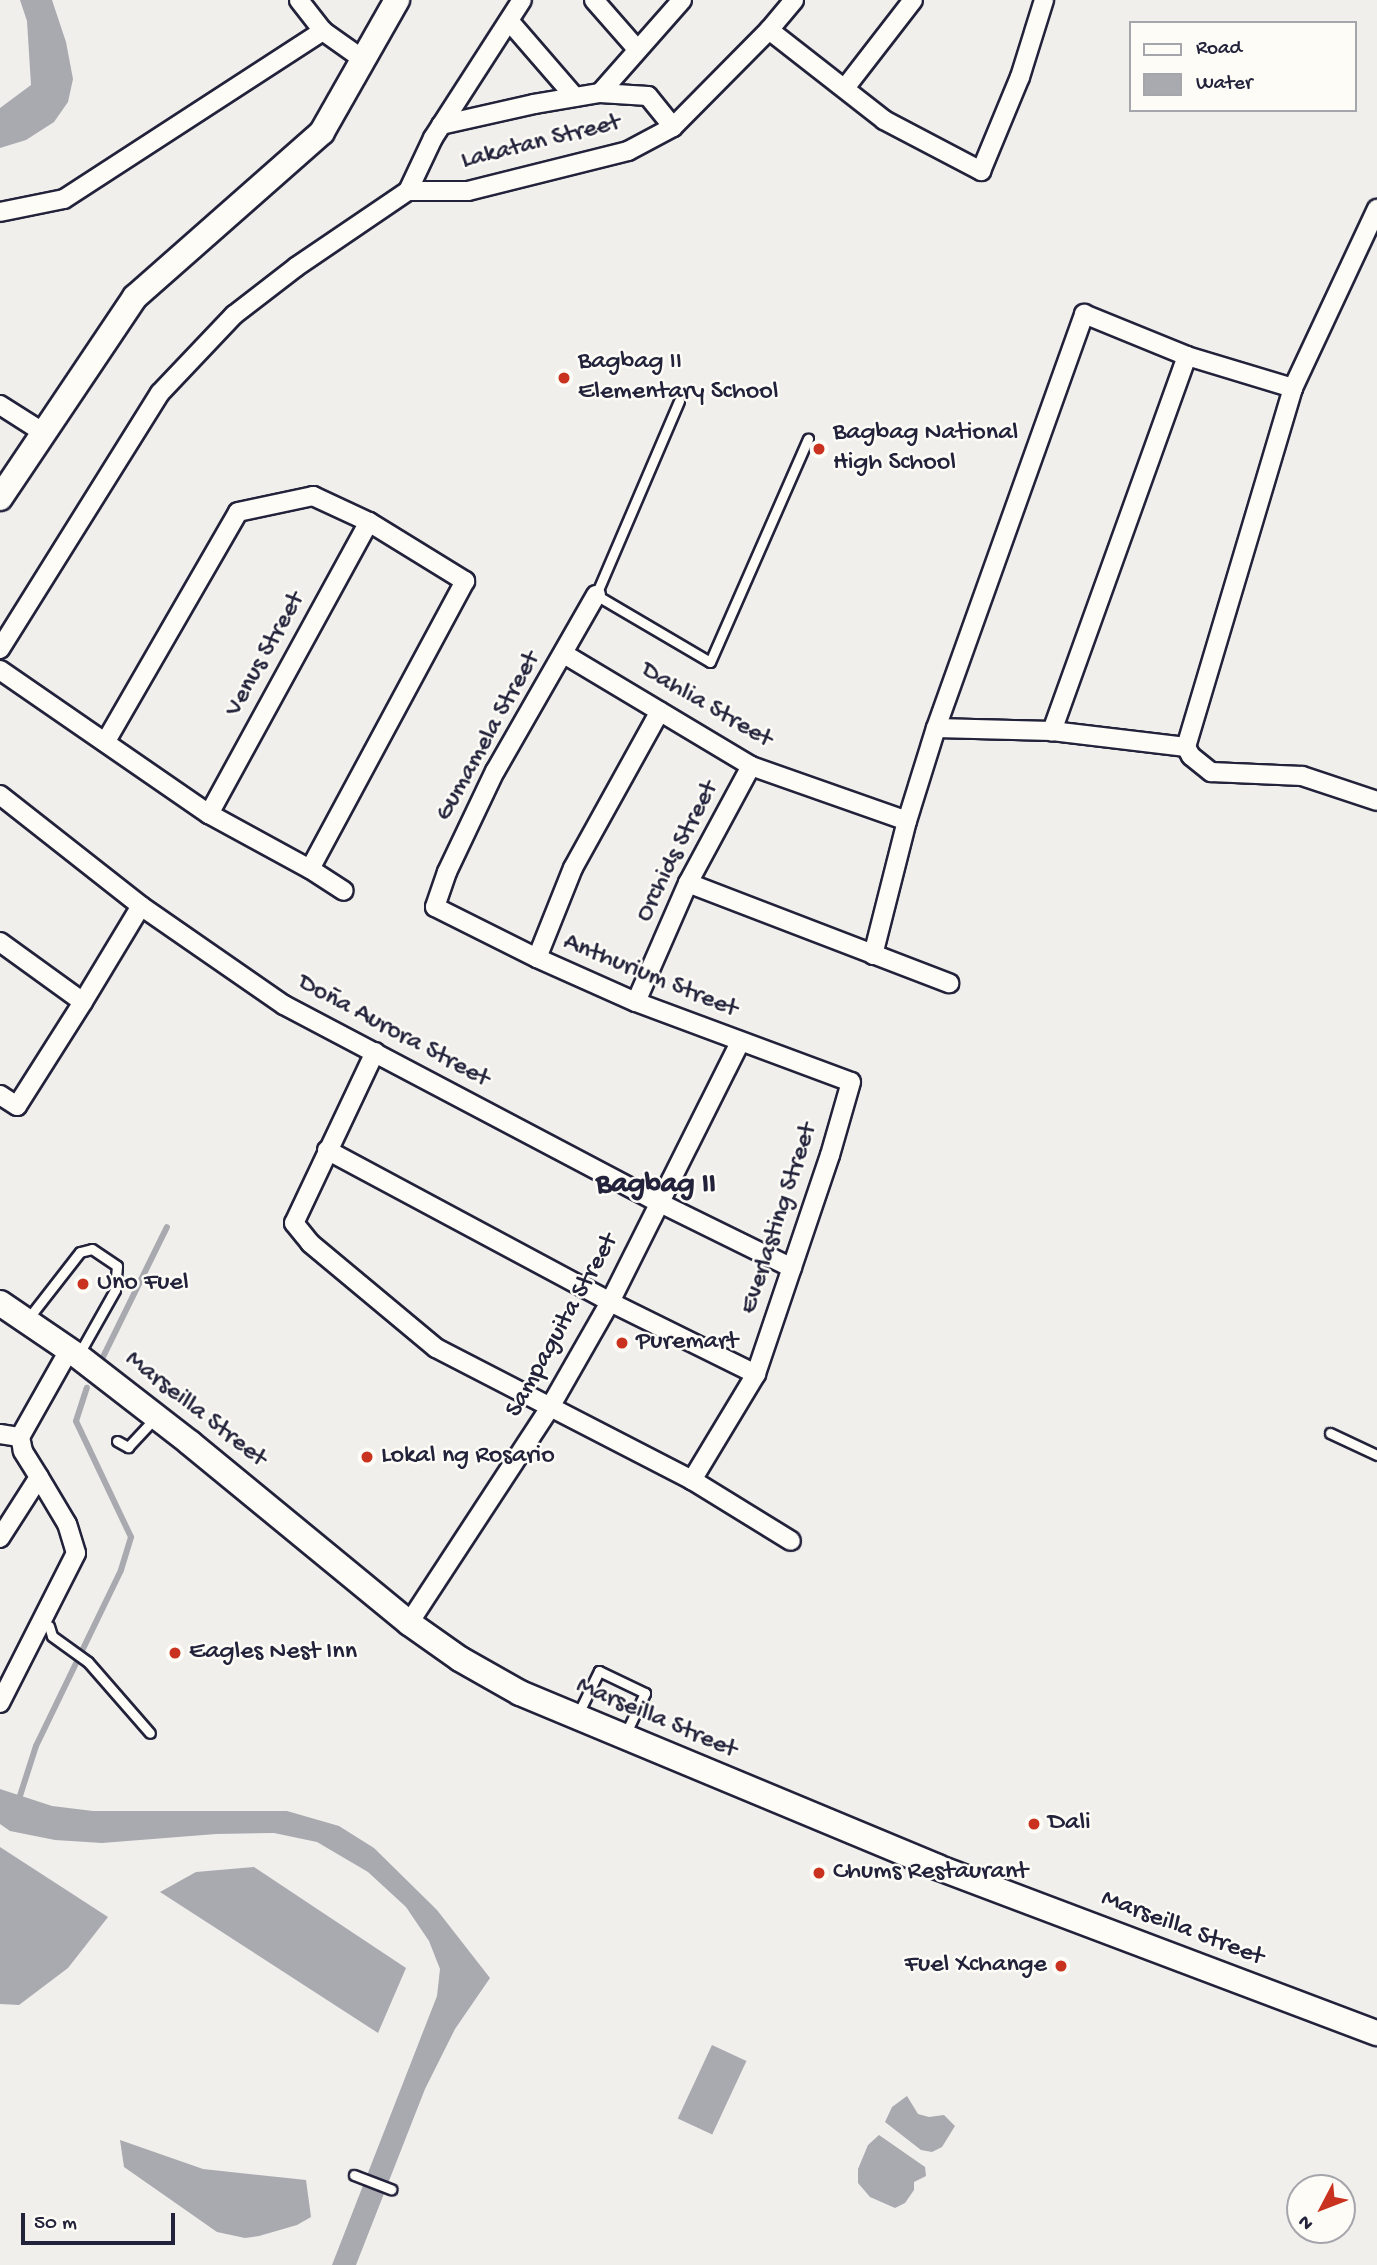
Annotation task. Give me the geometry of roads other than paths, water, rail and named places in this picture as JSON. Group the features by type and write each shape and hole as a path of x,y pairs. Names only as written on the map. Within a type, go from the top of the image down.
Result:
{"main road":[{"path":"0,498 135,297 322,132 397,0"},
{"name":"Marseilla Street","path":"0,1303 74,1353 157,1417 409,1623 508,1686 576,1718 937,1867 1377,2034"}],"street":[{"path":"299,0 323,31 364,60"},
{"path":"0,649 160,393 234,315 296,267 408,191 441,125 522,0"},
{"path":"594,0 636,48"},
{"path":"600,93 636,48 682,0"},
{"name":"Lakatan Street","path":"408,191 468,191 628,151 673,127 769,30 794,0"},
{"path":"845,88 913,0"},
{"path":"769,30 884,120 981,171 1020,77 1044,0"},
{"path":"510,22 575,97"},
{"path":"0,212 64,199 323,31"},
{"path":"441,125 600,93 648,96 673,127"},
{"path":"1377,209 1293,388 1186,747 1191,756 1211,772 1302,776 1377,801"},
{"path":"873,955 907,821 936,728 1084,314 1187,356 1293,388"},
{"path":"1052,731 1187,356"},
{"path":"0,405 44,433"},
{"path":"106,741 238,512 313,496 369,522 465,581 310,869"},
{"name":"Venus Street","path":"209,814 369,522"},
{"name":"Gumamela Street","path":"435,907 447,872 495,771 596,595"},
{"name":"Dahlia Street","path":"564,654 751,766 907,821"},
{"path":"0,670 209,814 310,869 344,891"},
{"path":"537,958 573,868 660,711"},
{"path":"936,728 1052,731 1186,747"},
{"name":"Orchids Street","path":"636,1002 688,883 751,766"},
{"name":"Doña Aurora Street","path":"0,795 141,906 284,1005 660,1203 792,1268"},
{"path":"688,883 949,983"},
{"path":"0,1095 17,1106 141,906"},
{"name":"Anthurium Street","path":"435,907 537,958 636,1002 851,1082"},
{"path":"0,942 83,1002"},
{"name":"Sampaguita Street","path":"409,1623 549,1409 610,1302 740,1042"},
{"path":"375,1052 294,1223 310,1243 436,1348 549,1409 692,1480 791,1541"},
{"name":"Everlasting Street","path":"692,1480 756,1374 851,1082"},
{"path":"327,1150 610,1302 756,1374"},
{"path":"0,1703 76,1553 67,1524 23,1451 20,1437 74,1353"},
{"path":"0,1434 20,1437"},
{"path":"0,1538 39,1477"}],"lane":[{"path":"680,401 596,595 710,662 808,439"},
{"path":"26,1321 80,1252 92,1249 117,1266 115,1290 74,1353"},
{"path":"117,1441 128,1447 157,1417"},
{"path":"1330,1433 1377,1455"},
{"path":"49,1626 52,1636 88,1662 149,1733"},
{"path":"576,1718 599,1671 645,1693 624,1737"},
{"path":"354,2175 391,2189"}],"water":[{"path":"20,0 52,0 66,42 73,79 68,102 54,122 26,140 0,148 0,108 31,85 27,21"},
{"path":"0,1789 52,1806 93,1811 287,1811 339,1826 374,1848 437,1910 490,1978 455,2029 425,2089 356,2265 332,2265 437,1996 440,1969 429,1941 406,1907 368,1872 317,1842 274,1833 216,1834 102,1843 55,1840 10,1831 0,1824"},
{"path":"0,1847 108,1917 68,1968 19,2005 0,2004"},
{"path":"254,1867 406,1968 378,2033 160,1892 196,1872"},
{"path":"712,2045 746,2061 712,2134 678,2118"},
{"path":"907,2096 918,2114 929,2117 944,2115 955,2126 942,2147 932,2152 921,2150 885,2122 892,2107"},
{"path":"879,2135 925,2167 926,2176 914,2182 914,2190 905,2203 895,2208 870,2197 858,2183 858,2169 868,2145"},
{"path":"120,2140 203,2169 306,2180 311,2217 297,2225 259,2236 245,2238 217,2232 124,2167"}],"waterway":[{"path":"102,1359 167,1227"},
{"path":"18,1802 36,1746 121,1570 131,1537 76,1421 87,1388"}],"place":[{"name":"Bagbag II Elementary School","path":"564,378"},
{"name":"Bagbag National High School","path":"819,449"},
{"name":"Uno Fuel","path":"83,1284"},
{"name":"Puremart","path":"622,1343"},
{"name":"Lokal ng Rosario","path":"367,1457"},
{"name":"Eagles Nest Inn","path":"175,1653"},
{"name":"Dali","path":"1034,1824"},
{"name":"Chums Restaurant","path":"819,1873"},
{"name":"Fuel Xchange","path":"1061,1966"}],"district":[{"name":"Bagbag II","path":"656,1186"}]}
